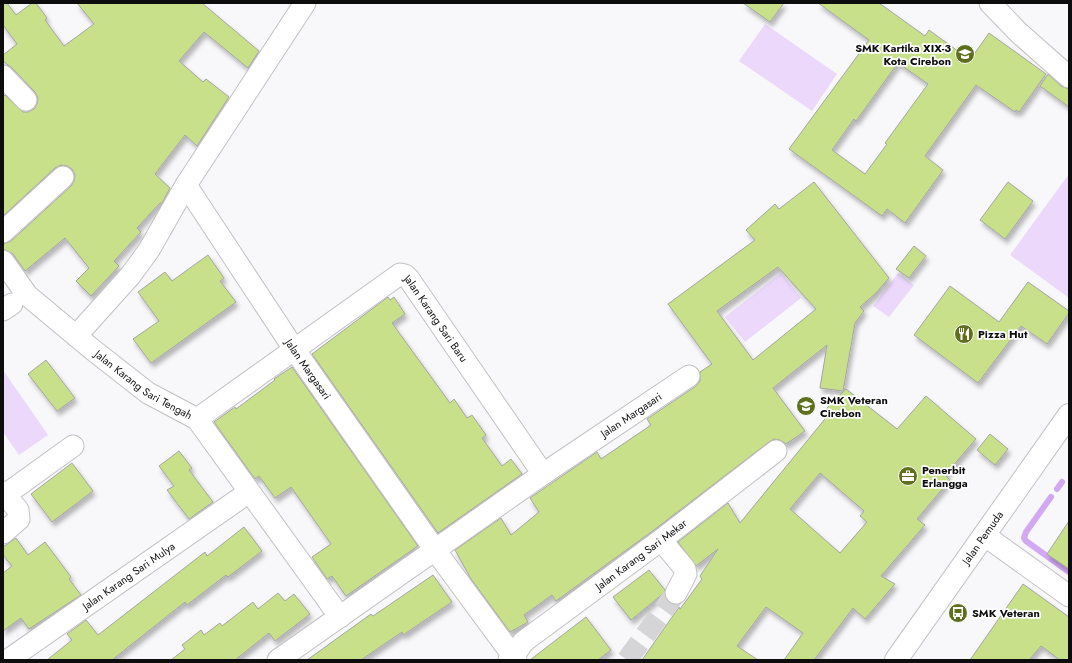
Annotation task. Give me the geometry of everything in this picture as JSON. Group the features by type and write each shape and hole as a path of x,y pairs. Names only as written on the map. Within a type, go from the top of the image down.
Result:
{"street":[{"path":"76,336 130,276 149,250 186,185 305,3"},
{"path":"990,3 1019,33 1069,77"},
{"path":"3,76 26,100"},
{"path":"3,232 63,177"},
{"name":"Jalan Margasari","path":"186,185 294,348 513,659"},
{"name":"Jalan Karang Sari Tengah","path":"3,261 27,295 76,336 148,394 197,419 340,617"},
{"name":"Jalan Karang Sari Baru","path":"197,419 294,348 400,274 405,275 543,474"},
{"name":"Jalan Margasari","path":"278,660 543,474 689,376"},
{"name":"Jalan Pemuda","path":"896,660 1069,415"},
{"path":"3,532 19,519 18,510 4,493 73,446"},
{"name":"Jalan Karang Sari Mekar","path":"513,659 523,642 662,540 776,451"},
{"name":"Jalan Karang Sari Mulya","path":"8,660 249,492"},
{"path":"984,535 1069,596"},
{"path":"662,540 685,569 686,574 676,594"}],"shaded area":[{"path":"765,24 837,74 812,111 739,61"},
{"path":"1069,174 1069,298 1010,255"},
{"path":"781,273 801,298 745,342 725,317"},
{"path":"898,273 914,285 889,317 873,306"},
{"path":"3,370 48,435 19,455 3,432"}],"building":[{"path":"3,3 7,3 16,15 32,3 36,3 47,18 45,20 64,46 94,24 77,3 202,3 259,51 248,68 204,32 179,61 203,82 206,79 229,97 197,146 185,135 155,174 170,188 162,203 160,203 137,228 141,232 114,261 119,266 91,296 76,281 89,268 65,238 25,271 13,254 3,249 3,244 11,241 71,186 75,175 72,169 67,166 61,165 55,168 3,216 3,97 5,95 23,112 28,112 34,109 38,98 35,92 12,68 3,61 3,55 17,44 3,25"},
{"path":"743,3 784,3 770,22"},
{"path":"818,3 879,3 925,36 929,30 970,60 989,33 1046,74 1019,112 1016,110 1015,112 976,85 925,156 943,170 905,223 887,209 882,216 789,149 869,40","holes":["898,63 928,84 885,143 887,144 865,174 832,150 854,119 856,121"]},
{"path":"1048,74 1061,86 1069,89 1069,107 1040,86"},
{"path":"814,182 889,278 876,293 860,307 864,311 855,323 843,391 820,388 827,345 773,388 805,431 786,444 780,440 774,439 769,442 654,530 556,601 552,595 524,615 528,622 510,632 471,579 455,550 501,518 511,535 539,512 530,498 597,452 601,459 651,425 647,419 696,386 700,381 700,372 712,364 668,304 755,240 746,230 775,204 779,209","holes":["778,267 816,309 753,360 717,311"]},
{"path":"1008,182 1033,201 1005,239 980,220"},
{"path":"914,246 926,256 909,278 896,269"},
{"path":"208,255 224,278 220,281 236,302 151,363 133,339 159,321 138,292 165,272 172,281"},
{"name":"Pizza Hut","path":"1028,282 1069,311 1069,313 1047,344 1021,326 978,383 914,335 950,286 999,322"},
{"path":"388,297 390,300 394,297 405,314 392,323 450,403 454,399 467,418 472,415 486,435 482,438 502,466 511,459 522,474 438,533 312,354"},
{"path":"46,360 75,398 57,411 28,374"},
{"path":"292,367 418,546 346,596 332,576 327,579 312,557 331,544 291,487 275,498 259,476 255,479 214,422 235,407 236,409"},
{"path":"846,389 897,429 926,396 976,439 945,475 950,480 917,519 925,525 881,576 895,584 865,619 853,608 814,660 784,660 803,633 766,607 737,646 758,660 642,660 679,607 680,609 702,579 700,576 718,549 696,566 678,542 728,503 740,523 829,414 825,410","holes":["820,473 864,511 860,516 867,522 840,553 790,509"]},
{"path":"990,434 1008,449 995,465 977,450"},
{"path":"179,451 192,468 189,470 213,502 189,519 167,490 174,486 159,466"},
{"path":"72,463 93,491 52,522 31,494"},
{"path":"1069,521 1069,569 1047,554"},
{"path":"244,527 262,551 228,577 226,575 187,605 185,602 112,660 47,660 72,640 67,634 86,620 98,635 205,552 207,556"},
{"path":"16,538 28,555 45,542 71,577 69,579 81,595 29,629 21,618 3,631 3,573 12,566 3,555 3,547"},
{"path":"649,570 665,590 664,593 631,620 613,597"},
{"path":"433,575 452,602 403,635 402,632 361,660 307,660 371,614 373,616"},
{"path":"1023,584 1069,617 1069,660 1060,660 1041,646 1029,660 970,660"},
{"path":"278,593 285,601 294,594 310,614 275,641 269,633 235,660 171,660 185,649 182,645 201,630 204,635 220,623 222,626 253,602 258,609"},
{"path":"586,617 611,650 598,660 530,660"}],"waterway":[{"path":"1057,489 1062,482"},
{"path":"1051,497 1026,532 1024,538 1069,572"}],"tunnel":[{"path":"627,660 676,593"}],"place":[{"name":"SMK Kartika XIX-3 Kota Cirebon","path":"965,54"},
{"name":"Pizza Hut","path":"964,334"},
{"name":"SMK Veteran Cirebon","path":"806,406"},
{"name":"Penerbit Erlangga","path":"908,476"},
{"name":"SMK Veteran","path":"958,613"}]}
